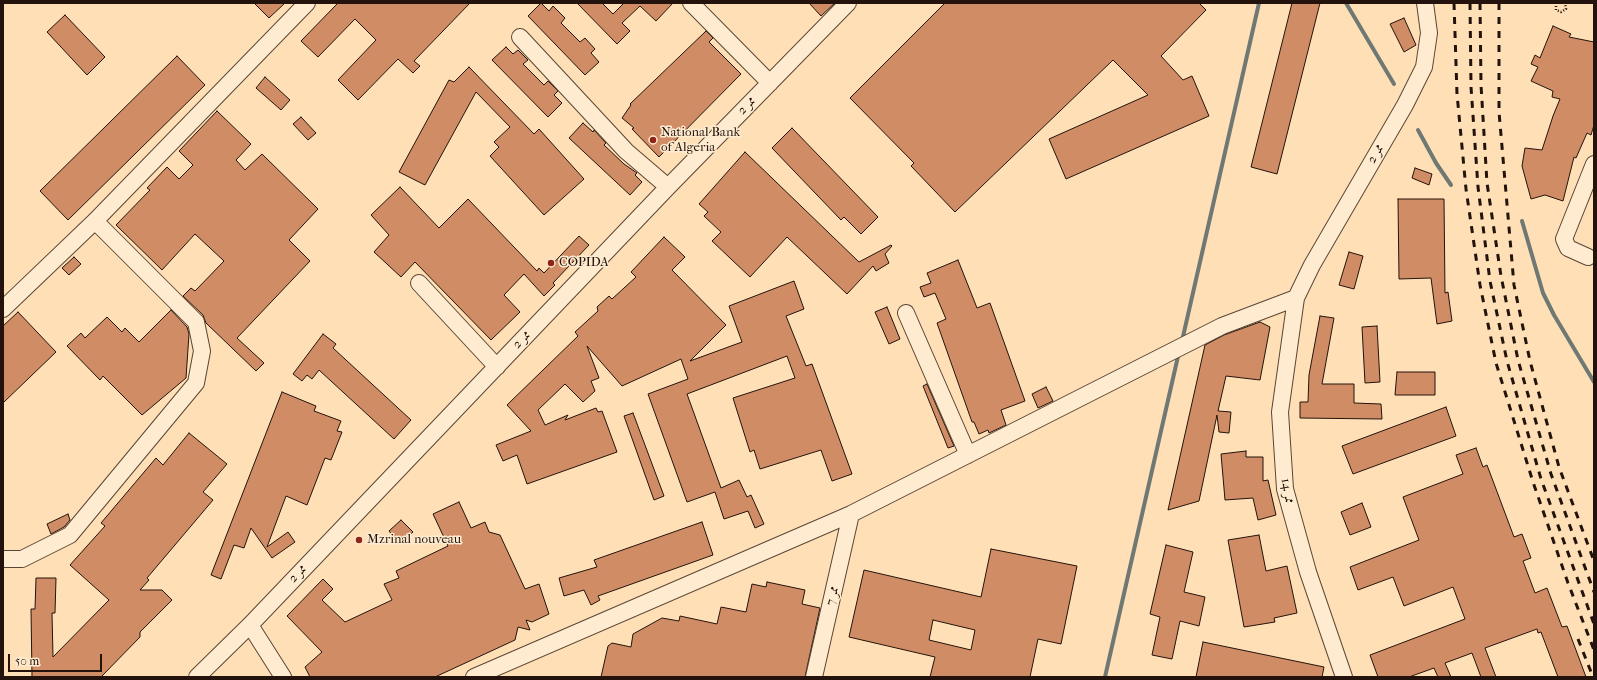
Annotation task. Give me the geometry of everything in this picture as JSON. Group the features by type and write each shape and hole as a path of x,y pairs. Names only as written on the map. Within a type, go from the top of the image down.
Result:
{"lane":[{"path":"3,309 95,221 307,3"},
{"path":"690,3 770,83"},
{"name":"ممر 2","path":"196,677 250,625 668,187 848,3"},
{"name":"ممر 2","path":"1296,298 1312,265 1405,105 1424,67 1429,33 1425,3"},
{"path":"520,37 626,151 668,187"},
{"path":"1588,257 1568,248 1564,239 1594,164"},
{"path":"3,559 22,559 70,535 196,383 202,352 196,322 95,221"},
{"path":"418,283 497,366"},
{"path":"474,677 851,514 1222,326 1296,298"},
{"name":"ممر 14","path":"1296,298 1280,412 1285,490 1308,572 1344,677"},
{"path":"906,313 968,455"},
{"name":"ممر 7","path":"814,677 851,514"},
{"path":"250,625 283,677"}],"path":[{"path":"1556,3 1555,8 1559,12 1565,11 1565,4 1571,3"}],"building":[{"path":"254,3 285,3 269,18"},
{"path":"338,3 470,3 414,61 420,66 413,73 398,59 358,100 338,80 376,40 355,19 318,57 301,41"},
{"path":"541,3 549,11 553,6 565,18 561,23 580,42 585,38 595,49 591,53 599,62 585,75 528,16"},
{"path":"577,3 602,3 613,14 624,3 673,3 656,21 640,6 622,23 630,31 617,44"},
{"path":"809,3 835,3 821,16"},
{"path":"945,3 1199,3 1206,10 1161,56 1183,80 1192,76 1209,116 1066,179 1049,139 1148,95 1113,60 955,212 911,166 914,163 850,98"},
{"path":"1292,3 1320,3 1277,174 1251,167"},
{"path":"65,15 105,57 87,75 47,32"},
{"path":"1404,18 1416,45 1404,52 1390,24"},
{"path":"1553,26 1571,34 1569,37 1594,42 1594,125 1591,135 1587,133 1576,158 1574,157 1563,201 1545,195 1531,199 1522,166 1525,148 1542,150 1560,99 1552,97 1553,91 1531,81 1538,67 1531,64 1535,55 1540,58"},
{"path":"706,31 713,38 709,42 741,74 659,157 632,129 634,128 622,118 631,105 630,104"},
{"path":"506,47 513,54 518,50 528,60 523,64 544,85 548,81 558,91 554,95 562,103 548,117 492,60"},
{"path":"177,56 205,85 68,220 40,191"},
{"path":"469,67 534,134 539,129 584,179 544,215 490,156 499,147 494,142 510,127 476,92 425,185 399,172 449,80 454,82"},
{"path":"265,77 290,100 281,110 256,88"},
{"path":"217,111 251,144 236,160 245,170 262,154 318,209 289,240 310,261 237,338 264,363 256,371 206,323 203,315 183,296 191,288 195,291 224,261 195,234 162,270 116,225 150,190 147,188 167,167 179,179 193,165 179,151"},
{"path":"301,117 316,133 308,140 293,124"},
{"path":"583,123 593,132 594,130 606,143 604,145 624,164 637,173 635,175 642,182 630,195 569,138"},
{"path":"792,128 878,217 861,234 844,217 841,220 772,148"},
{"path":"745,152 859,262 891,245 892,246 885,254 889,263 876,271 873,266 847,294 787,237 750,277 712,241 721,232 704,216 708,212 699,204"},
{"path":"1415,168 1432,174 1429,185 1412,178"},
{"path":"400,187 439,228 468,199 537,271 539,268 544,273 579,236 589,245 553,283 555,285 544,296 524,274 504,295 520,312 491,340 415,262 401,277 374,252 389,235 371,215"},
{"path":"1398,199 1444,199 1445,293 1448,292 1452,321 1437,324 1431,278 1399,279"},
{"path":"664,237 685,257 672,270 726,325 690,361 742,342 729,306 794,281 804,309 786,316 806,366 812,364 852,474 832,481 821,450 760,469 754,450 750,452 733,398 795,378 787,356 687,394 721,488 739,480 747,497 751,495 764,524 755,528 748,511 724,519 715,492 687,502 648,394 688,379 681,359 622,386 587,346 599,378 591,381 595,391 583,402 565,384 538,410 545,425 568,415 565,420 596,408 598,412 602,411 617,452 527,484 517,455 503,461 496,445 531,431 507,405 578,336 575,332 598,311 597,307 609,296 612,299 636,277 631,272"},
{"path":"1349,252 1363,256 1354,289 1339,285"},
{"path":"74,257 81,264 69,275 62,268"},
{"path":"958,260 977,308 990,303 1025,401 1001,410 1006,425 989,433 988,430 979,434 974,422 972,422 937,323 946,319 935,293 924,297 920,287 931,283 927,273"},
{"path":"887,307 900,339 889,344 875,312"},
{"path":"171,310 187,327 189,334 186,378 142,415 103,376 100,380 67,346 81,333 85,338 107,317 122,332 125,328 139,342"},
{"path":"18,312 56,352 3,403 3,326"},
{"path":"1320,316 1334,318 1322,384 1354,384 1354,403 1381,404 1382,419 1300,418 1300,402 1308,402 1309,375"},
{"path":"1260,322 1270,327 1260,380 1226,376 1218,411 1231,412 1229,433 1219,432 1217,415 1199,501 1168,510 1205,345 1224,335"},
{"path":"1377,326 1380,382 1365,383 1362,327"},
{"path":"323,334 336,344 333,348 411,420 394,439 319,370 312,379 307,375 302,381 293,374"},
{"path":"1397,372 1435,372 1435,395 1395,395"},
{"path":"927,384 954,446 948,448 923,386"},
{"path":"1046,387 1053,401 1038,408 1032,394"},
{"path":"282,392 316,406 314,411 341,421 337,431 342,432 331,460 325,458 307,505 286,496 267,547 288,532 295,542 272,558 251,528 244,548 234,545 221,579 211,575"},
{"path":"1446,407 1456,436 1353,474 1342,446"},
{"path":"633,413 664,496 654,500 624,416"},
{"path":"189,433 227,464 203,492 213,500 147,578 149,580 140,590 162,590 172,600 140,632 140,637 101,677 32,677 31,609 35,609 36,578 56,578 55,613 52,613 53,657 109,600 70,565 105,526 101,523 156,458 163,465"},
{"path":"1476,448 1483,467 1487,465 1514,537 1522,534 1531,558 1523,561 1535,593 1547,588 1562,627 1567,626 1586,677 1558,677 1541,632 1538,633 1537,629 1485,648 1496,677 1481,677 1472,653 1445,663 1451,677 1438,677 1434,668 1409,677 1378,677 1370,655 1465,619 1453,587 1404,606 1393,577 1358,590 1350,567 1419,540 1403,497 1463,474 1456,455"},
{"path":"1246,451 1246,457 1263,457 1263,481 1268,480 1276,515 1258,520 1253,498 1225,500 1221,454"},
{"path":"459,502 471,528 485,522 489,532 500,535 525,589 539,584 549,614 532,622 526,620 530,630 518,627 515,640 435,677 310,677 305,667 322,652 287,616 323,579 333,589 322,600 345,622 392,600 384,584 399,578 396,571 448,546 433,514"},
{"path":"1362,503 1371,527 1350,535 1341,512"},
{"path":"68,514 70,520 64,527 51,534 47,524"},
{"path":"401,520 413,532 400,544 389,531"},
{"path":"702,522 713,555 598,596 600,600 591,605 584,590 564,596 559,578 597,567 594,560"},
{"path":"1259,535 1266,571 1287,566 1297,613 1274,618 1275,622 1244,627 1228,540"},
{"path":"1166,545 1193,552 1184,592 1205,597 1199,626 1180,621 1172,659 1152,655 1160,617 1150,614"},
{"path":"991,549 1077,566 1061,644 1038,639 1030,677 930,677 935,657 849,637 864,570 981,597","holes":["933,620 975,630 971,650 929,640"]},
{"path":"767,582 805,590 802,604 820,608 805,677 601,677 608,646 612,643 631,647 633,634 662,618 679,621 680,616 717,624 721,607 746,612 752,584 766,587"},
{"path":"1203,642 1324,667 1322,677 1196,677"}],"waterway":[{"path":"1182,341 1259,3"},
{"path":"1346,3 1394,84"},
{"path":"1418,130 1436,163 1451,185"},
{"path":"1522,221 1543,293 1554,315 1594,382"},
{"path":"1105,677 1179,352"}],"railway":[{"path":"1454,3 1457,94 1466,189 1480,285 1496,363 1533,482 1568,583 1594,650"},
{"path":"1470,3 1471,87 1478,187 1490,281 1507,361 1541,479 1594,624"},
{"path":"1480,3 1481,85 1487,183 1501,276 1518,360 1551,474 1594,592"},
{"path":"1499,3 1499,112 1514,285 1530,361 1559,467 1594,561"},
{"path":"1578,639 1593,677"}],"place":[{"name":"National Bank of Algeria","path":"653,140"},
{"name":"COPIDA","path":"551,263"},
{"name":"Mzrinal nouveau","path":"359,540"}]}
